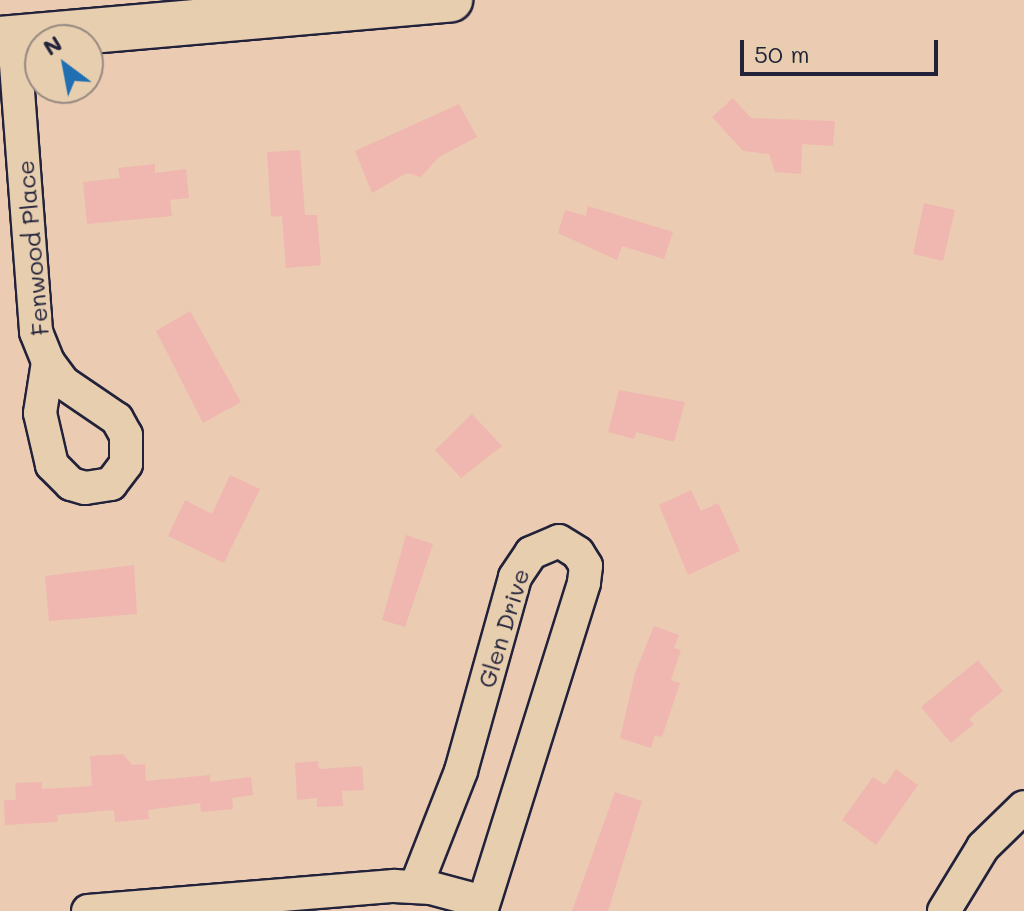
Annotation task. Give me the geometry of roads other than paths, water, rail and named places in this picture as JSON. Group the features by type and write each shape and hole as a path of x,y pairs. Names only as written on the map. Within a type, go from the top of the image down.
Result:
{"main road":[{"path":"7,38 450,0"}],"street":[{"name":"Fenwood Place","path":"7,38 36,332 48,362"},
{"name":"Glen Drive","path":"416,886 461,771 515,577 531,553 559,541 578,553 586,566 584,583 482,906"},
{"path":"944,911 983,847 1024,807"},
{"path":"88,911 416,886 482,906"}]}
